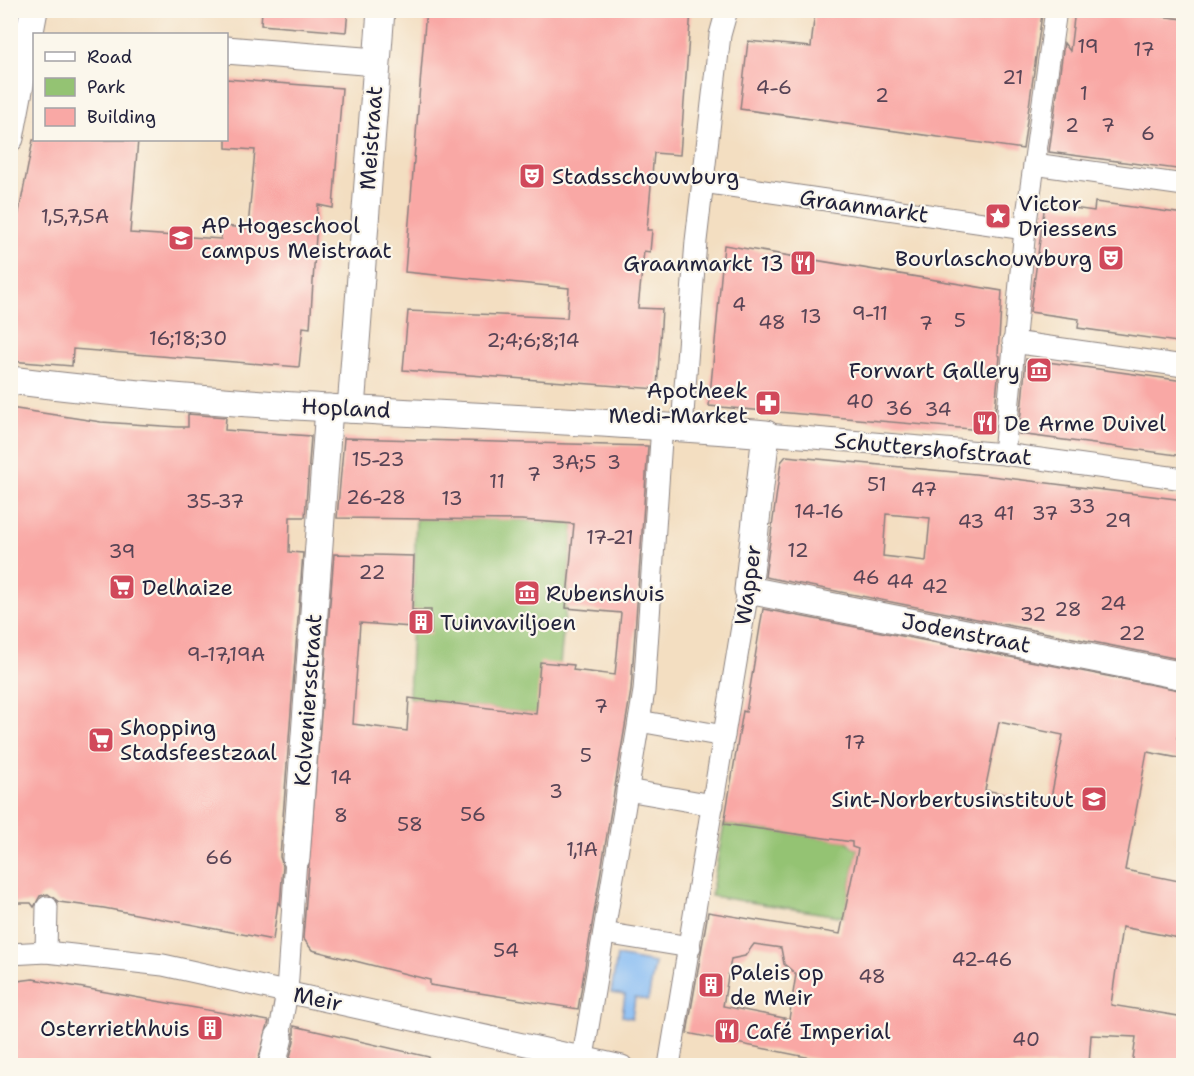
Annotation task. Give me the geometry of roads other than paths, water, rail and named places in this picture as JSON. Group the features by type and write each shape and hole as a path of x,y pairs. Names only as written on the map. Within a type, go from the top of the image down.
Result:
{"street":[{"name":"Meistraat","path":"340,408 381,10"},
{"path":"583,1058 639,722 672,426 720,35 727,10"},
{"path":"1004,454 1025,229 1056,10"},
{"path":"10,138 33,39"},
{"path":"228,50 376,62"},
{"path":"1034,164 1184,185"},
{"name":"Graanmarkt","path":"703,182 1025,229"},
{"path":"1013,342 1184,366"},
{"name":"Hopland","path":"10,380 210,401 672,426"},
{"name":"Kolveniersstraat","path":"279,1037 286,992 296,858 340,408"},
{"name":"Schuttershofstraat","path":"672,426 1004,454 1184,479"},
{"name":"Wapper","path":"669,1065 748,590 766,434"},
{"name":"Jodenstraat","path":"748,590 1184,676"},
{"path":"639,722 724,736"},
{"path":"627,790 713,805"},
{"path":"46,952 47,907"},
{"path":"604,933 690,947"},
{"name":"Meir","path":"10,954 46,952 164,965 622,1065"},
{"path":"272,1065 279,1037"}],"water":[{"path":"617,956 655,963 648,1000 635,998 632,1018 622,1016 625,995 611,993"}],"place":[{"name":"Stadsschouwburg","path":"532,176"},
{"name":"Victor Driessens","path":"998,216"},
{"name":"AP Hogeschool campus Meistraat","path":"181,238"},
{"name":"Bourlaschouwburg","path":"1111,258"},
{"name":"Graanmarkt 13","path":"803,263"},
{"name":"Forwart Gallery","path":"1039,370"},
{"name":"Apotheek Medi-Market","path":"768,403"},
{"name":"De Arme Duivel","path":"985,423"},
{"name":"Delhaize","path":"122,587"},
{"name":"Rubenshuis","path":"527,593"},
{"name":"Tuinvaviljoen","path":"421,622"},
{"name":"Shopping Stadsfeestzaal","path":"101,740"},
{"name":"Sint-Norbertusinstituut","path":"1094,799"},
{"name":"Paleis op de Meir","path":"711,985"},
{"name":"Osterriethhuis","path":"210,1028"},
{"name":"Café Imperial","path":"727,1031"}]}
